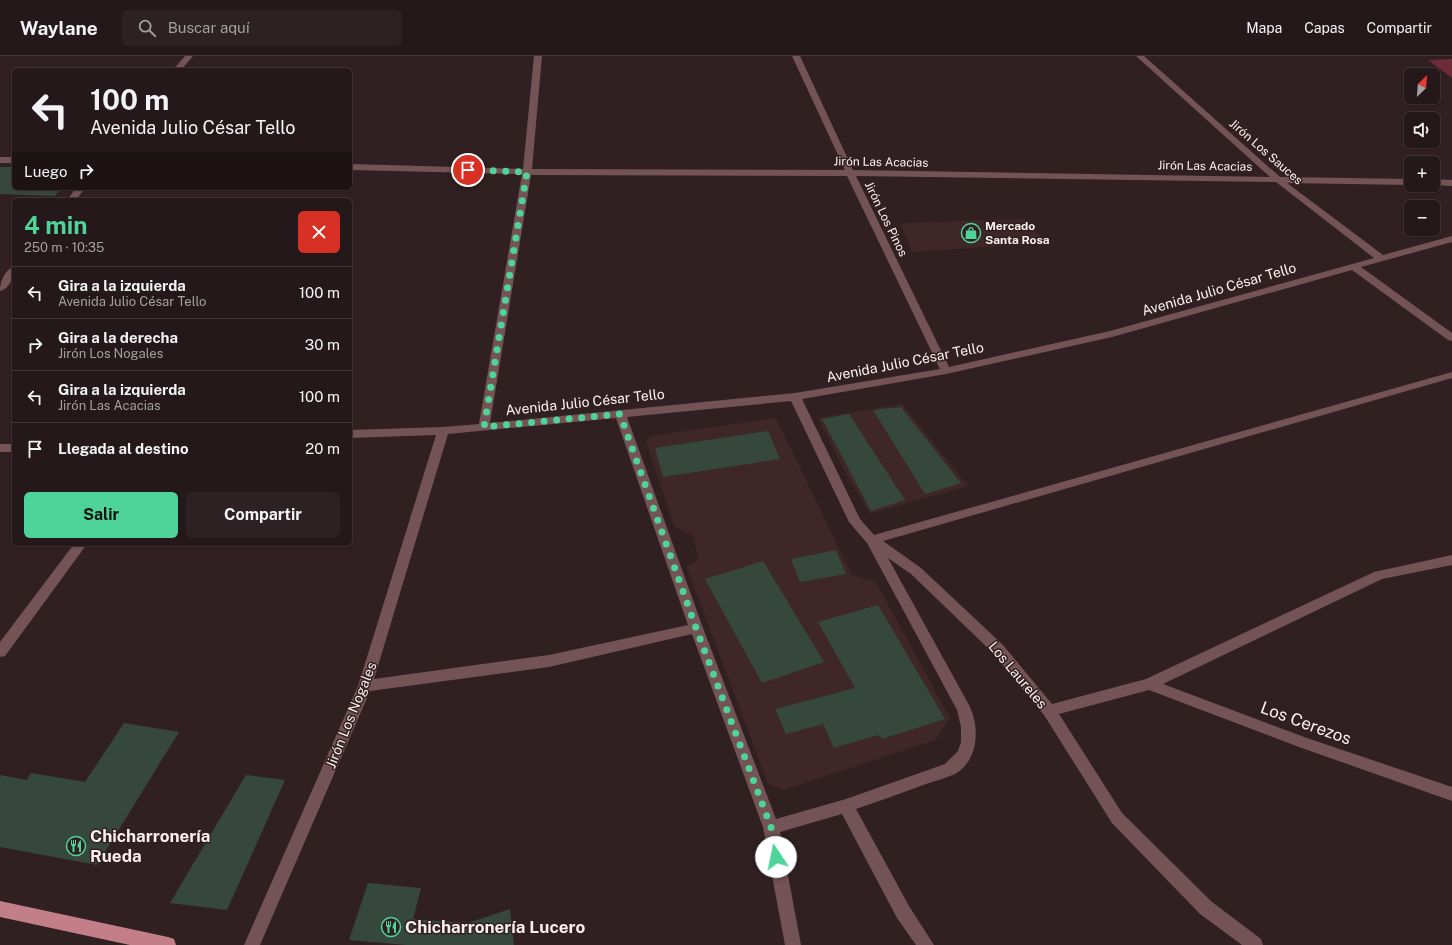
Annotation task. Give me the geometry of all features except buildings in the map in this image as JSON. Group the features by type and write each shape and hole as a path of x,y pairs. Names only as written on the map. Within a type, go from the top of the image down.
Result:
{"main road":[{"path":"0,909 168,945"}],"street":[{"path":"179,68 189,56"},
{"path":"484,427 527,172 538,56"},
{"name":"Jirón Los Pinos","path":"796,56 850,173 946,371"},
{"name":"Jirón Los Sauces","path":"1140,56 1278,180 1382,259"},
{"path":"0,160 12,160"},
{"name":"Jirón Las Acacias","path":"352,167 527,172 850,173 1404,182"},
{"path":"1440,182 1452,183"},
{"path":"73,198 79,190"},
{"name":"Avenida Julio César Tello","path":"352,434 443,431 795,397 946,371 1112,334 1452,239"},
{"path":"1354,266 1452,338"},
{"path":"0,288 12,273"},
{"path":"771,827 846,806 950,769 959,762 968,749 970,732 964,709 872,540 1452,375"},
{"name":"Los Laureles","path":"795,397 855,522 872,540 916,571 998,649 1049,711 1117,818 1206,908 1255,945"},
{"path":"620,414 696,628 771,827 794,945"},
{"name":"Jirón Los Nogales","path":"252,945 366,686 443,431"},
{"path":"0,448 12,448"},
{"path":"0,652 80,546"},
{"path":"1049,711 1149,684 1379,575 1452,560"},
{"path":"366,686 549,660 696,628"},
{"name":"Los Cerezos","path":"1149,684 1304,743 1452,794"},
{"path":"846,806 903,912 926,945"}],"shaded area":[{"path":"1452,59 1452,78 1440,68 1428,60"},
{"name":"Mercado Santa Rosa","path":"1025,219 1046,243 912,252 900,223"},
{"path":"902,404 968,486 870,514 843,468 818,418"},
{"path":"776,418 852,575 876,582 950,718 935,740 784,790 768,784 686,566 699,560 692,535 674,526 646,441 651,436"}],"place":[{"name":"Mercado Santa Rosa","path":"971,233"},
{"name":"Chicharronería Rueda","path":"76,846"},
{"name":"Chicharronería Lucero","path":"391,927"}],"route":[{"path":"468,170 527,172 484,427 620,414 696,628 771,827 776,857"}]}
